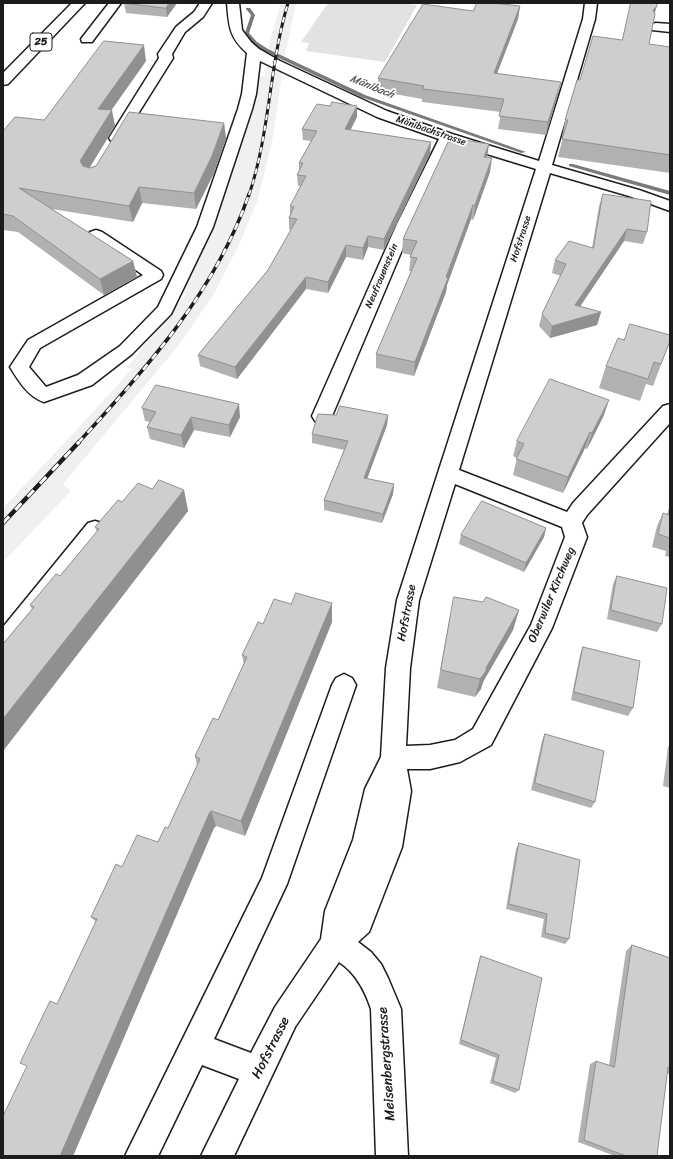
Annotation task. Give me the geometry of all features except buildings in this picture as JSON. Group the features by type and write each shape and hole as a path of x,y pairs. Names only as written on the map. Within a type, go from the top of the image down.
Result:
{"street":[{"name":"25","path":"3,80 78,3"},
{"path":"87,39 115,3"},
{"path":"112,146 130,114 166,58 166,54 180,30 199,14 206,3"},
{"name":"Mänibachstrasse","path":"232,3 236,30 243,41 254,52 275,64 382,114 448,137 634,193 670,206"},
{"name":"Hofstrasse","path":"217,1156 286,1017 334,944 359,922 389,847 398,791 392,758 398,668 408,600 544,167 589,19 591,3"},
{"path":"656,27 670,28"},
{"path":"96,235 155,275 34,344 19,367 35,388 44,395 85,380 126,350 165,310 205,227 246,109 254,52"},
{"name":"Neufrauenstein","path":"322,416 404,224 448,137"},
{"path":"447,473 571,522 580,509 670,411"},
{"name":"Oberwiler Kirchweg","path":"392,758 430,756 460,750 482,737 542,628 576,538 571,522"},
{"path":"3,644 95,529"},
{"path":"141,1156 273,884 344,685"},
{"name":"Meisenbergstrasse","path":"334,944 356,957 366,968 378,988 386,1009 392,1156"},
{"path":"195,1047 258,1072"}],"shaded area":[{"path":"281,3 296,3 286,47 272,142 258,199 238,247 214,294 178,346 63,484 71,491 3,562 3,508 132,369 127,367 186,294 178,292 205,240 224,195 243,137 257,77 265,76 270,39"},
{"path":"328,3 401,3 417,5 385,62 306,51 309,43 301,42"}],"waterway":[{"name":"Mänibach","path":"248,9 253,15 247,33 255,43 266,50 363,96 523,152"},
{"name":"Mänibach","path":"571,165 670,193"}],"railway":[{"path":"249,195 256,172 266,124 277,51 288,3"},
{"path":"78,443 129,387 177,327 218,263 235,230 249,194"},
{"path":"3,523 79,442"}]}
